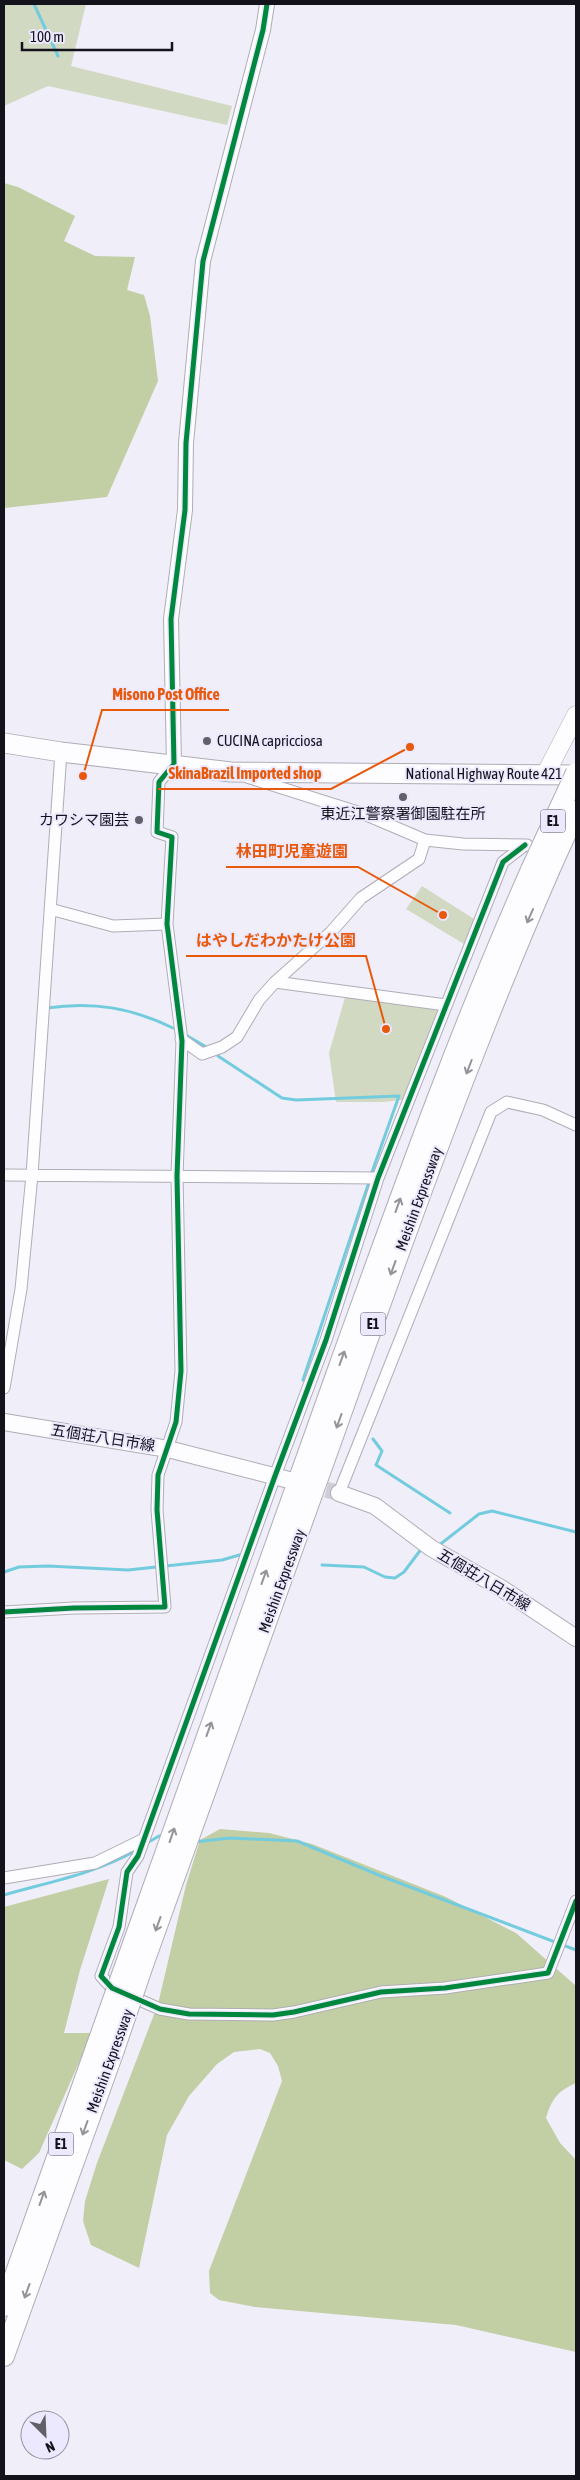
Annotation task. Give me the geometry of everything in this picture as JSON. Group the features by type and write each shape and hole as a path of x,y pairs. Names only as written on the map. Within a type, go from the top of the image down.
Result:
{"highway":[{"name":"National Highway Route 421","path":"4,743 61,752 231,772 576,774"},
{"name":"Meishin Expressway","path":"4,2356 35,2244 202,1778 433,1161 515,950 540,871 576,774"},
{"name":"Meishin Expressway","path":"540,871 576,811"},
{"name":"Meishin Expressway","path":"4,2306 35,2244"}],"main road":[{"path":"545,775 576,715"},
{"name":"五個荘八日市線","path":"4,1422 168,1449 282,1478"},
{"name":"五個荘八日市線","path":"339,1493 375,1506 434,1550 501,1588 576,1638"}],"street":[{"path":"4,1612 165,1606 157,1510 158,1475 176,1422 182,1371 177,1176 181,1040 167,924 172,836 157,832 159,782 174,764 172,620 185,510 186,443 203,261 263,30 267,4"},
{"path":"4,1388 21,1289 32,1176 61,752"},
{"path":"231,772 364,814 425,840 463,844 525,845 576,840"},
{"path":"181,1040 202,1054 222,1047 237,1037 255,1006 275,982 331,932 361,898 420,859 425,840"},
{"path":"525,845 503,862 378,1178 282,1478 138,1856 126,1872 119,1927 101,1976 112,1988 160,2009 189,2014 273,2015 381,1992 444,1988 548,1973 576,1900"},
{"path":"50,909 113,926 167,924"},
{"path":"275,982 446,1005"},
{"path":"339,1493 491,1112 507,1102 543,1110 576,1125"},
{"path":"4,1176 378,1178"},
{"path":"4,1878 95,1863 143,1840"}],"green space":[{"path":"4,4 86,4 71,66 232,106 227,125 48,86 4,106"},
{"path":"4,183 18,187 75,216 64,241 95,256 135,257 127,290 144,295 150,316 158,381 107,497 4,508"},
{"path":"422,886 479,922 469,947 406,909"},
{"path":"346,994 446,1005 409,1099 384,1102 336,1102 329,1053"},
{"path":"220,1829 269,1833 312,1844 446,1897 516,1933 576,1986 576,2083 556,2096 546,2118 560,2143 576,2160 576,2352 456,2325 255,2307 219,2300 210,2293 209,2271 282,2081 278,2066 270,2053 260,2049 234,2052 217,2064 189,2096 167,2135 139,2268 91,2245 83,2221 85,2201 97,2163 158,2004 186,1885 200,1840"},
{"path":"109,1879 80,1970 64,2033 92,2033 39,2153 22,2169 4,2160 4,1907"}],"waterway":[{"path":"34,4 58,56"},
{"path":"47,1008 80,1005 112,1008 142,1015 173,1028"},
{"path":"184,1034 208,1048"},
{"path":"218,1056 282,1098 296,1100 399,1096 372,1172"},
{"path":"303,1380 369,1182"},
{"path":"373,1439 382,1451 376,1465 450,1513"},
{"path":"438,1546 479,1514 492,1511 576,1532"},
{"path":"322,1565 364,1567 385,1577 395,1578 404,1572 422,1548"},
{"path":"4,1572 19,1567 48,1566 128,1570 222,1560 243,1554"},
{"path":"147,1843 159,1836 163,1836"},
{"path":"194,1842 230,1838 297,1841 381,1876 576,1950"},
{"path":"4,1895 87,1872 135,1851"}],"tunnel":[{"path":"303,1484 339,1493"}],"cycle path":[{"path":"4,1612 74,1608 165,1607 157,1510 158,1475 176,1422 181,1371 177,1176 182,1041 167,924 172,837 157,832 159,782 174,764 171,619 185,510 186,443 203,261 263,30 267,4"},
{"path":"525,845 503,862 378,1178 326,1340 138,1856 127,1872 119,1927 101,1976 112,1988 160,2009 189,2014 273,2015 381,1992 445,1988 548,1973 576,1901"}],"place":[{"name":"CUCINA capricciosa","path":"207,741"},
{"name":"SkinaBrazil Imported shop","path":"410,747"},
{"name":"Misono Post Office","path":"83,776"},
{"name":"東近江警察署御園駐在所","path":"403,797"},
{"name":"カワシマ園芸","path":"139,820"},
{"name":"林田町児童遊園","path":"443,915"},
{"name":"はやしだわかたけ公園","path":"386,1029"}]}
